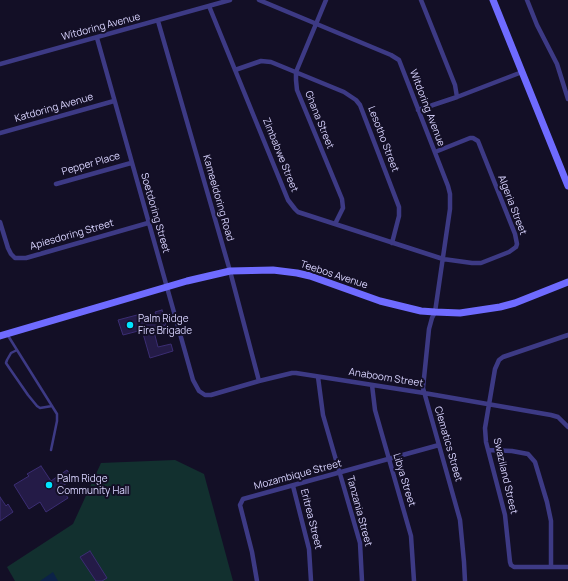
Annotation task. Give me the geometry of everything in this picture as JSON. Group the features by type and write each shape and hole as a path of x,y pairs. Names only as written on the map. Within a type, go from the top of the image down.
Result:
{"street":[{"name":"Witdoring Avenue","path":"0,64 230,0"},
{"name":"Witdoring Avenue","path":"259,0 391,55 396,58 401,65 450,194 450,209 435,312"},
{"path":"421,0 455,85 457,97"},
{"path":"493,0 568,186"},
{"path":"527,0 536,25 558,68 568,99"},
{"name":"Ghana Street","path":"324,2 317,23 296,72 296,80 297,90 343,203 342,212 335,224"},
{"name":"Zimbabwe Street","path":"209,6 291,206 298,212 443,259"},
{"name":"Kameeldoring Road","path":"158,21 230,271 259,381"},
{"name":"Soetdoring Street","path":"97,38 193,380 199,391"},
{"name":"Lesotho Street","path":"235,70 254,63 266,61 351,95 356,100 360,105 399,207 399,216 392,243"},
{"path":"418,110 522,72"},
{"name":"Katdoring Avenue","path":"0,132 114,101"},
{"name":"Algeria Street","path":"435,152 470,138 476,140 512,227 517,244 516,247 509,252 481,263 443,259"},
{"name":"Pepper Place","path":"56,184 131,162"},
{"name":"Apiesdoring Street","path":"0,222 8,248 15,258 26,258 148,223"},
{"name":"Teebos Avenue","path":"3,335 167,287 230,271 273,270 297,273 310,276 380,301 421,311 460,313 500,307 515,303 568,282"},
{"name":"Clematics Street","path":"435,312 429,329 423,375 424,393 460,520 465,581"},
{"name":"Swaziland Street","path":"568,335 503,357 499,360 495,369 486,428 486,442 505,515 511,565 514,567 568,567"},
{"name":"Anaboom Street","path":"199,391 205,395 211,395 292,373 424,393 551,415 558,417 568,427"},
{"name":"Tanzania Street","path":"318,376 323,415 360,542 362,581"},
{"name":"Libya Street","path":"372,385 375,410 412,536 414,581"},
{"name":"Mozambique Street","path":"257,581 252,552 240,505 243,499 439,445"},
{"path":"488,450 512,451 528,454 535,462 551,521 551,566"},
{"name":"Eritrea Street","path":"293,486 310,552 311,581"}],"lane":[{"path":"3,335 16,350 52,406 57,417 51,450"},
{"path":"16,350 11,353 6,363 37,406 40,408 52,406"}],"green space":[{"path":"175,460 204,474 233,581 15,581 7,567 73,524 101,463"}],"water":[{"path":"53,572 58,581 40,581"}],"building":[{"path":"162,310 166,325 153,328 158,347 171,344 173,351 150,358 142,330 123,335 118,320 137,315 138,319 156,314 155,312"},
{"name":"Palm Ridge Community Hall","path":"41,466 51,481 67,470 73,479 61,487 68,498 46,512 40,502 29,509 14,485 29,476 27,474"},
{"path":"0,497 6,506 8,504 13,512 0,521"},
{"path":"90,551 107,578 102,581 96,581 80,557"}],"place":[{"name":"Palm Ridge Fire Brigade","path":"130,325"},
{"name":"Palm Ridge Community Hall","path":"49,485"}]}
